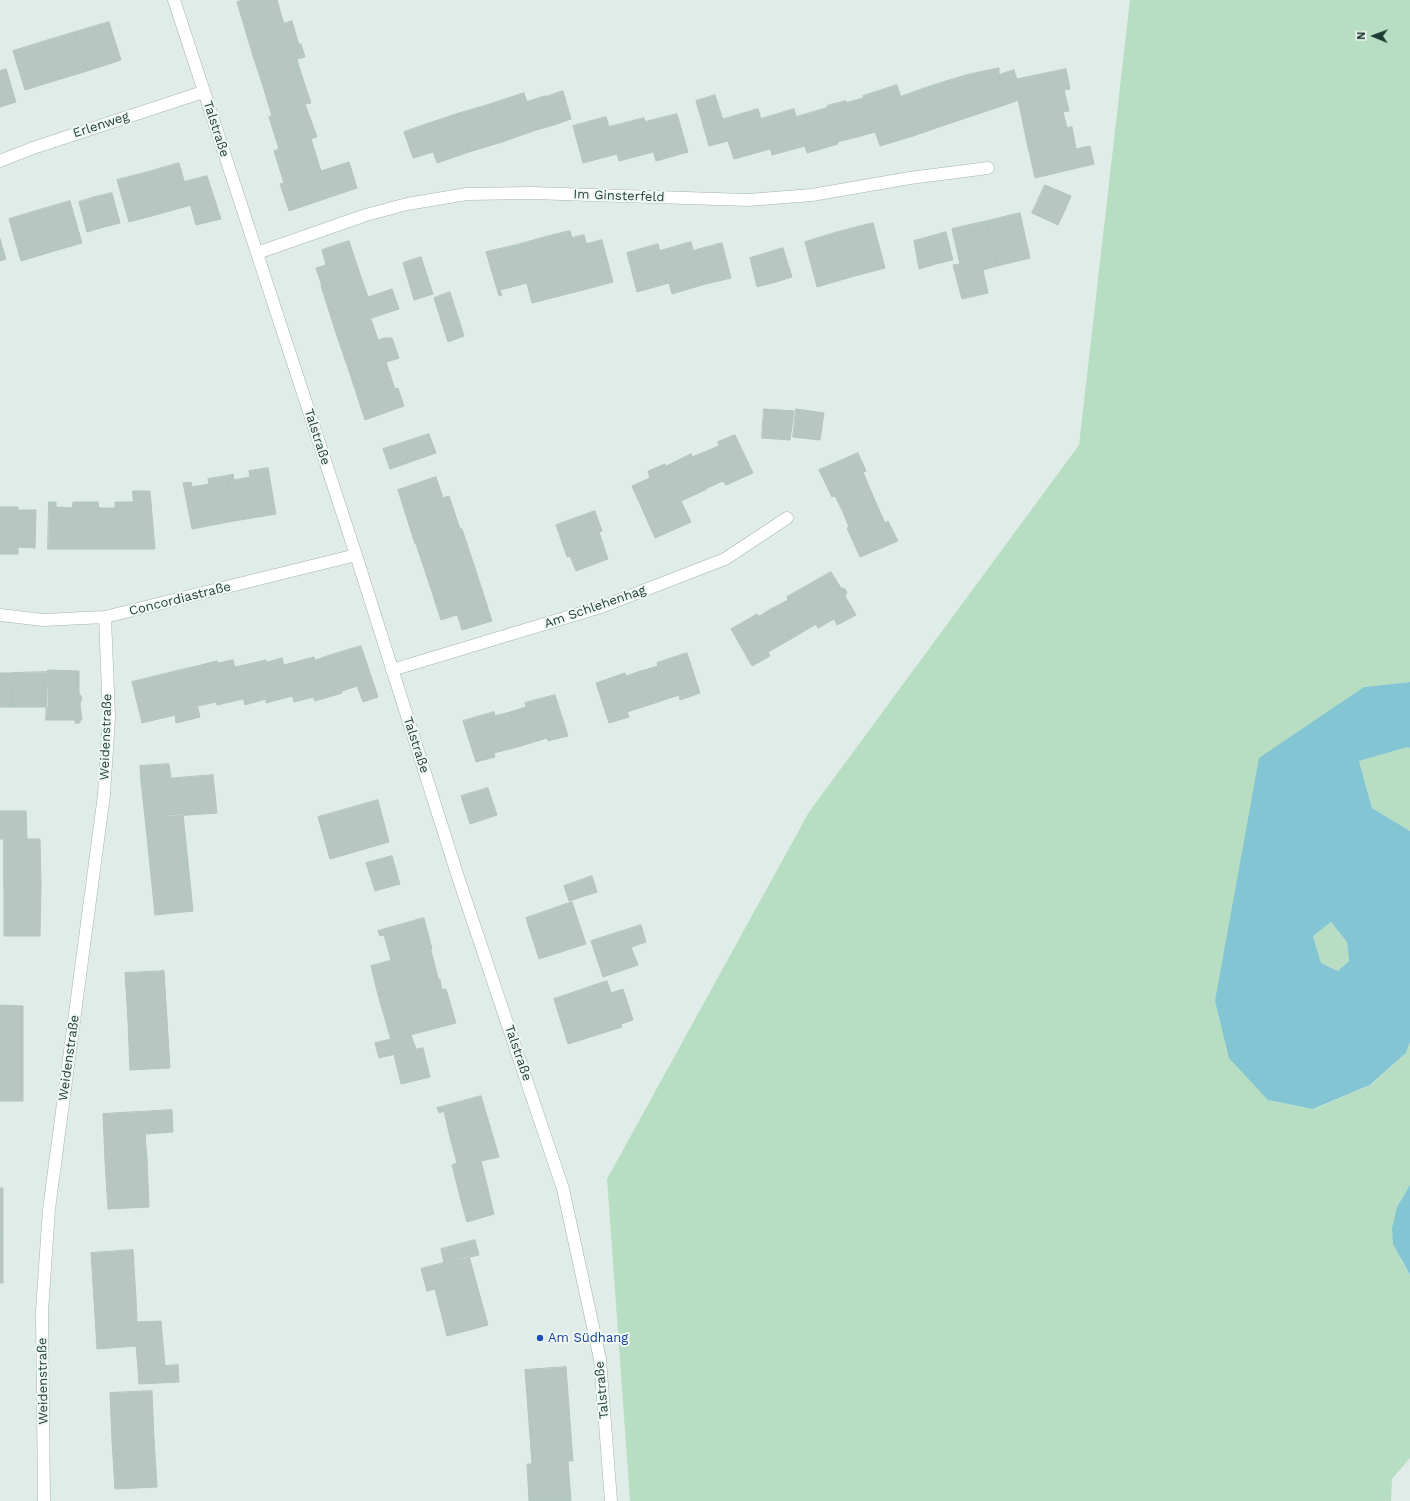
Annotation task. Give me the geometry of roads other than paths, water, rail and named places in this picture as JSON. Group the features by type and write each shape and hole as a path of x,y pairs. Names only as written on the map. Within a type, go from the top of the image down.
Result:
{"street":[{"name":"Talstraße","path":"174,0 356,555 461,884 563,1189 600,1359 611,1501"},
{"name":"Erlenweg","path":"0,160 203,92"},
{"name":"Im Ginsterfeld","path":"257,253 366,215 407,204 467,194 531,193 748,200 812,195 910,178 988,168"},
{"name":"Am Schlehenhag","path":"392,670 608,605 725,559 787,518"},
{"name":"Concordiastraße","path":"0,615 43,620 105,617 356,555"},
{"name":"Weidenstraße","path":"44,1501 42,1311 49,1209 104,795 109,717 105,617"}],"water":[{"path":"1410,682 1410,748 1408,747 1359,761 1372,808 1410,831 1410,1042 1406,1053 1370,1085 1313,1109 1268,1100 1229,1058 1215,1001 1259,758 1364,687","holes":["1331,922 1347,942 1349,961 1338,971 1321,963 1313,936"]},
{"path":"1410,1185 1410,1275 1393,1244 1392,1228 1397,1207"}],"place":[{"name":"Am Südhang","path":"540,1338"}]}
